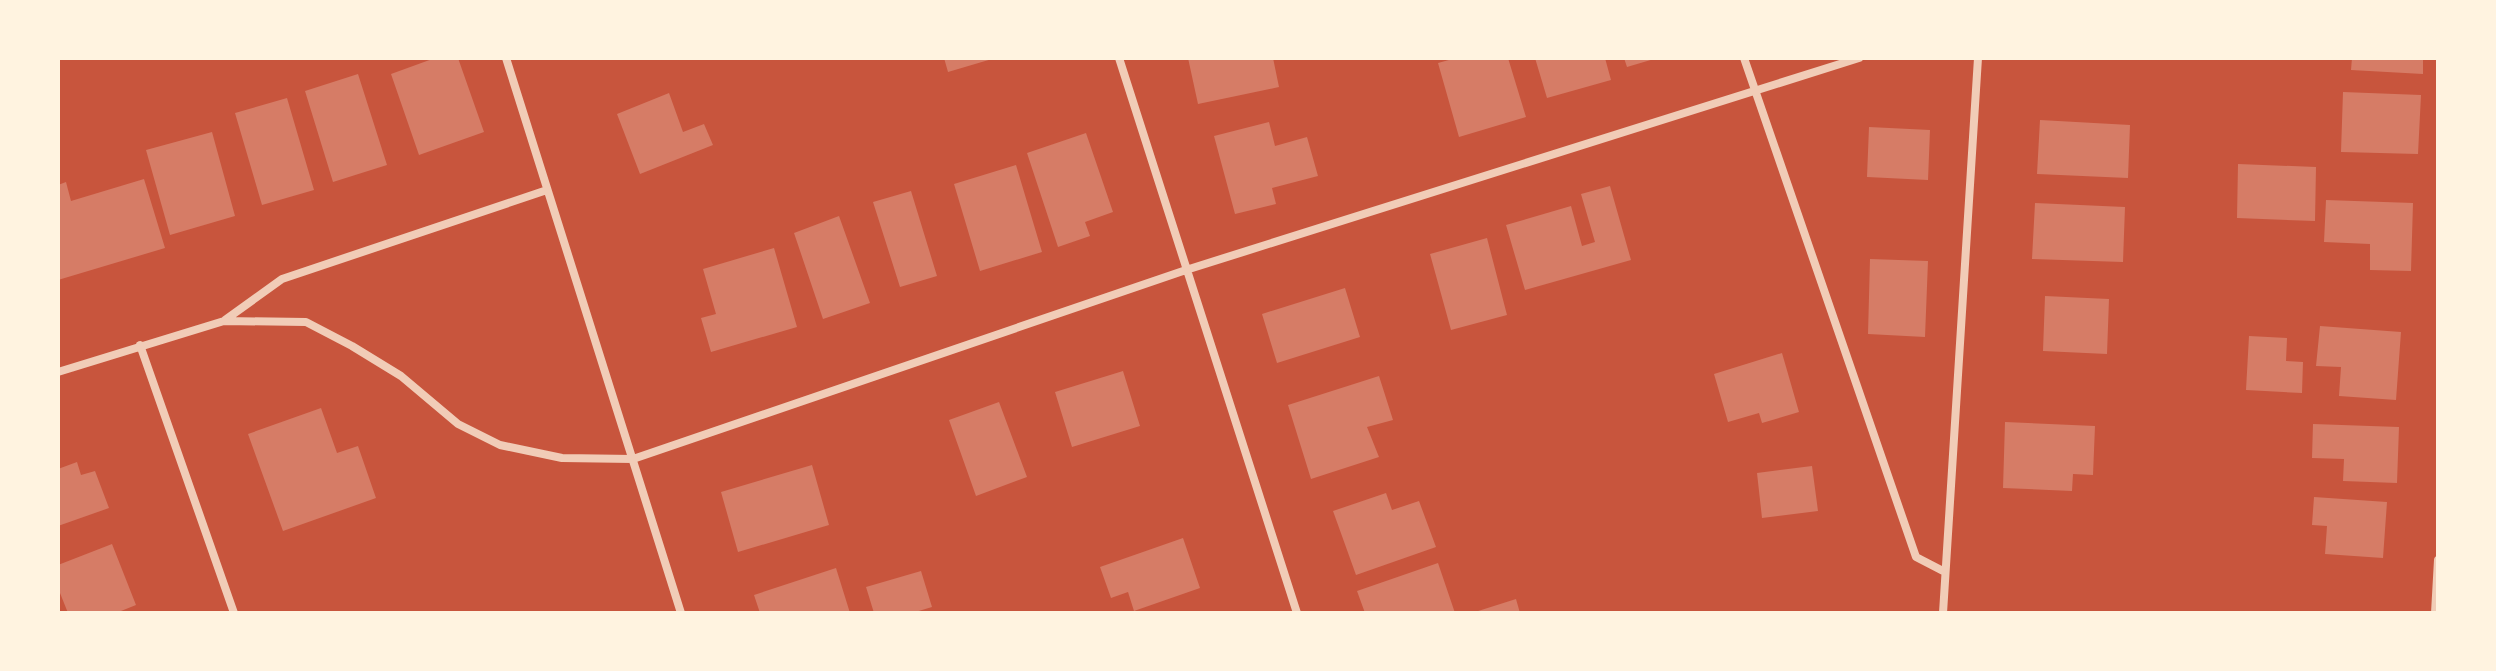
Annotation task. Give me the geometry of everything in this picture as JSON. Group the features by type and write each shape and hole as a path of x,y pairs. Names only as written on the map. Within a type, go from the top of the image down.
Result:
{"street":[{"path":"506,58 681,613"},
{"path":"1119,58 1297,613"},
{"path":"1744,58 1916,557 1945,572"},
{"path":"58,372 224,321 306,322 401,376 458,424 500,445 562,458 633,459 1186,270 1859,58"},
{"path":"1943,613 1978,58"},
{"path":"224,321 282,279 547,190"},
{"path":"140,345 234,613"},
{"path":"2435,613 2438,560"}],"building":[{"path":"435,58 458,58 484,132 419,155 391,74"},
{"path":"944,58 992,58 992,59 948,72"},
{"path":"1188,58 1273,58 1279,87 1198,104"},
{"path":"1456,58 1508,58 1526,117 1459,137 1438,63"},
{"path":"1535,58 1605,58 1611,80 1547,98"},
{"path":"1624,58 1654,58 1654,59 1627,67"},
{"path":"2352,58 2423,58 2423,74 2351,70"},
{"path":"358,74 387,165 333,182 305,91"},
{"path":"2343,92 2421,95 2418,154 2341,152"},
{"path":"669,93 683,132 704,124 713,145 640,174 617,114"},
{"path":"287,98 314,190 262,205 235,113"},
{"path":"2040,120 2130,125 2128,178 2037,174"},
{"path":"1269,122 1275,146 1307,137 1318,176 1272,188 1276,204 1235,214 1214,136"},
{"path":"1869,127 1930,130 1928,180 1867,177"},
{"path":"212,132 235,216 170,235 146,150"},
{"path":"1086,133 1113,212 1085,222 1090,236 1058,247 1027,153"},
{"path":"2238,164 2316,167 2315,221 2237,218"},
{"path":"1016,165 1042,252 980,271 954,184"},
{"path":"144,179 165,248 58,280 58,185 66,182 71,201"},
{"path":"1610,186 1631,260 1525,290 1506,225 1571,206 1582,246 1595,242 1581,194"},
{"path":"911,191 937,276 900,287 873,202"},
{"path":"2326,200 2413,203 2411,271 2370,270 2370,244 2324,242"},
{"path":"2035,203 2125,207 2123,262 2032,259"},
{"path":"839,216 870,303 823,319 794,233"},
{"path":"1487,238 1507,315 1451,330 1430,254"},
{"path":"774,248 797,327 711,352 701,318 716,314 703,269"},
{"path":"1870,259 1928,261 1925,337 1868,334"},
{"path":"1345,288 1360,337 1277,363 1262,314"},
{"path":"2045,296 2109,299 2107,354 2043,351"},
{"path":"2320,326 2401,332 2396,400 2339,396 2341,367 2316,366"},
{"path":"2249,336 2287,338 2286,361 2303,362 2302,393 2246,390"},
{"path":"1782,353 1799,412 1762,423 1759,413 1728,422 1714,374"},
{"path":"1123,371 1140,426 1072,447 1055,392"},
{"path":"1379,376 1393,420 1367,427 1379,457 1311,479 1288,405"},
{"path":"999,402 1027,477 976,496 949,420"},
{"path":"321,408 337,453 358,446 376,498 283,531 248,434"},
{"path":"2005,422 2095,426 2093,475 2073,474 2072,491 2003,488"},
{"path":"2313,424 2399,427 2397,483 2343,481 2344,459 2312,458"},
{"path":"77,462 81,475 95,471 109,508 58,526 58,469"},
{"path":"812,465 829,525 738,552 721,492"},
{"path":"1812,466 1818,511 1762,518 1757,473"},
{"path":"1386,493 1392,510 1419,501 1436,547 1356,575 1333,511"},
{"path":"2314,497 2387,502 2383,558 2325,554 2327,526 2312,525"},
{"path":"1183,538 1200,588 1134,611 1128,592 1111,598 1100,567"},
{"path":"112,544 136,605 116,613 68,613 58,588 58,565"},
{"path":"1438,563 1455,613 1365,613 1357,591"},
{"path":"836,568 850,613 760,613 754,595"},
{"path":"921,571 932,607 912,613 874,613 866,587"},
{"path":"1516,599 1520,613 1475,613 1475,612"}]}
